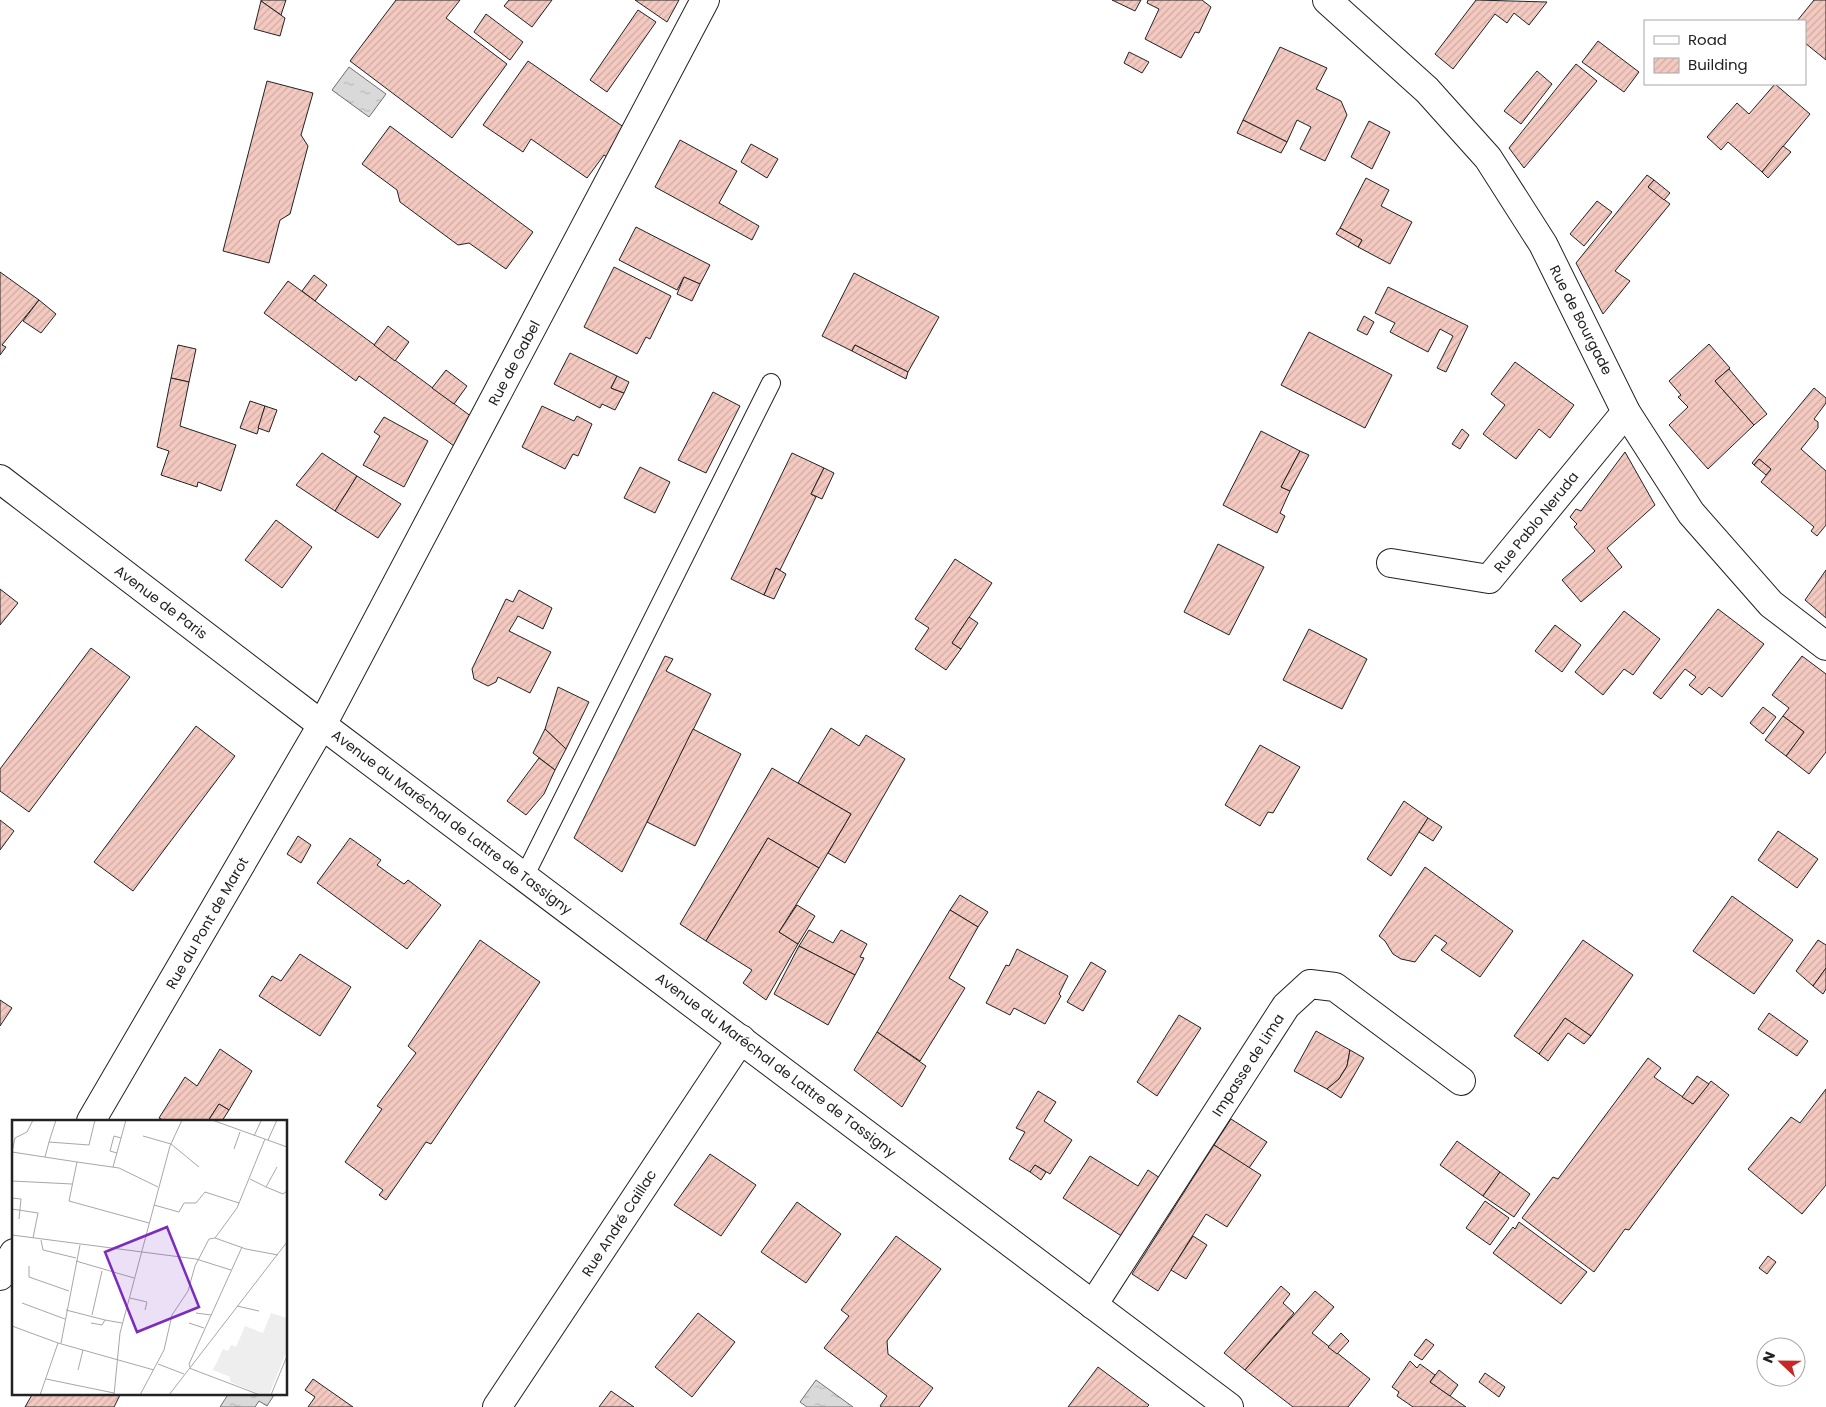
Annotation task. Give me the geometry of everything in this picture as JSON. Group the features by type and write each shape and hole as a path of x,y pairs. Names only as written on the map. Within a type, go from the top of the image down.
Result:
{"street":[{"name":"Rue de Gabel","path":"322,725 705,0"},
{"name":"Rue de Bourgade","path":"1327,0 1427,90 1488,158 1543,244 1626,412 1691,513 1771,604 1826,646"},
{"name":"Rue Pablo Neruda","path":"1391,563 1489,579 1626,412"},
{"name":"Avenue de Paris","path":"0,479 322,725"},
{"name":"Avenue du Maréchal de Lattre de Tassigny","path":"322,725 524,875 1229,1407"},
{"name":"Rue du Pont de Marot","path":"92,1120 322,725"},
{"name":"Impasse de Lima","path":"1092,1304 1286,1006 1310,984 1335,987 1461,1081"},
{"name":"Rue André Caillac","path":"497,1407 741,1039"},
{"path":"0,1276 12,1256"}],"lane":[{"path":"524,875 771,383"}],"water":[{"path":"349,67 386,94 369,117 332,90"},
{"path":"816,1380 853,1407 807,1407 800,1402"},
{"path":"228,1394 274,1395 267,1406 259,1401 255,1407 220,1407"}],"building":[{"path":"286,0 281,15 261,1"},
{"path":"396,0 460,0 446,18 507,64 452,138 350,61"},
{"path":"509,0 552,0 532,27 504,6"},
{"path":"635,0 679,0 667,22"},
{"path":"1112,0 1141,0 1135,11"},
{"path":"1148,0 1202,0 1211,7 1199,33 1195,32 1181,58 1145,39 1159,9 1147,3"},
{"path":"1476,0 1547,2 1529,25 1514,13 1507,23 1495,14 1453,69 1435,54"},
{"path":"1814,0 1826,0 1826,60 1806,44 1806,20 1798,20"},
{"path":"261,1 285,18 280,36 254,29"},
{"path":"638,10 656,22 607,92 590,80"},
{"path":"486,14 523,42 510,60 474,32"},
{"path":"1598,41 1639,72 1624,92 1582,62"},
{"path":"1280,47 1327,68 1316,89 1341,101 1347,115 1325,161 1300,149 1311,127 1297,120 1287,142 1243,120"},
{"path":"1129,52 1149,62 1142,73 1124,63"},
{"path":"528,61 628,130 607,157 604,155 587,178 531,139 523,152 483,125"},
{"path":"1576,64 1597,81 1524,168 1509,148"},
{"path":"1537,71 1552,84 1521,124 1504,111"},
{"path":"267,81 313,93 301,135 308,146 290,214 280,220 269,263 223,251"},
{"path":"1776,85 1810,114 1762,172 1728,142 1721,150 1707,137 1737,103 1749,114"},
{"path":"1243,120 1287,142 1281,153 1237,133"},
{"path":"1369,121 1390,132 1372,169 1351,157"},
{"path":"390,126 533,232 506,269 469,243 458,245 400,202 397,190 362,164"},
{"path":"680,140 737,171 719,203 759,226 752,240 655,187"},
{"path":"751,144 778,159 767,178 741,162"},
{"path":"1783,146 1791,152 1768,178 1762,172"},
{"path":"1647,175 1654,180 1648,187 1670,204 1615,271 1630,281 1603,314 1576,263"},
{"path":"1366,178 1389,190 1381,206 1412,222 1390,264 1358,247 1362,240 1340,228"},
{"path":"1654,180 1670,193 1664,200 1648,187"},
{"path":"1597,201 1612,212 1584,246 1570,234"},
{"path":"636,227 710,265 700,284 684,277 677,290 619,260"},
{"path":"1340,228 1362,240 1358,247 1336,234"},
{"path":"614,267 671,296 650,339 646,337 637,354 584,327"},
{"path":"0,272 39,300 2,345 6,347 0,355"},
{"path":"854,273 939,317 908,372 855,345 852,351 822,336"},
{"path":"314,275 327,285 315,301 302,291"},
{"path":"684,277 700,284 692,301 677,294"},
{"path":"288,281 472,417 454,446 359,376 356,381 264,313"},
{"path":"1388,287 1468,326 1446,372 1437,368 1453,336 1440,329 1428,352 1390,332 1395,323 1375,313"},
{"path":"39,300 56,314 41,333 23,321"},
{"path":"1364,316 1374,322 1367,335 1357,330"},
{"path":"388,326 409,342 395,361 374,345"},
{"path":"1309,332 1392,375 1365,428 1281,385"},
{"path":"1709,344 1730,368 1715,381 1754,425 1708,469 1669,425 1688,407 1678,397 1681,395 1669,381"},
{"path":"178,345 196,349 189,382 171,378"},
{"path":"855,345 908,372 906,379 852,351"},
{"path":"570,353 617,376 611,388 624,393 615,410 602,404 600,408 554,384"},
{"path":"1515,362 1574,405 1550,438 1539,429 1516,459 1483,434 1505,405 1491,394"},
{"path":"1729,369 1767,414 1754,425 1715,381"},
{"path":"446,370 467,386 454,404 432,388"},
{"path":"617,376 629,382 624,393 611,388"},
{"path":"171,378 189,382 180,426 236,445 221,491 198,482 197,487 161,475 169,451 157,447"},
{"path":"1814,388 1826,398 1826,403 1814,419 1818,422 1818,428 1801,449 1826,471 1826,525 1817,536 1811,531 1814,527 1761,482 1771,469 1759,459 1754,465 1752,463"},
{"path":"713,392 740,406 706,473 678,460"},
{"path":"250,401 265,406 257,434 240,428"},
{"path":"265,406 277,410 269,432 258,428"},
{"path":"542,406 574,421 577,416 592,424 578,456 573,454 565,469 522,447"},
{"path":"384,417 428,441 404,487 363,465 380,436 374,432"},
{"path":"1462,429 1469,435 1460,449 1452,444"},
{"path":"1261,431 1300,451 1281,487 1290,491 1280,513 1285,516 1277,533 1223,505"},
{"path":"1300,451 1309,455 1290,491 1281,487"},
{"path":"1625,452 1655,505 1607,548 1622,567 1581,602 1562,580 1595,551 1574,527 1577,524 1570,517 1576,509 1581,511"},
{"path":"322,453 357,476 335,511 296,485"},
{"path":"792,453 824,468 811,494 816,497 780,570 776,568 764,595 731,579"},
{"path":"1759,459 1771,469 1766,475 1754,465"},
{"path":"640,467 670,482 655,513 624,498"},
{"path":"824,468 834,473 822,499 811,494"},
{"path":"357,476 401,504 378,538 335,511"},
{"path":"276,520 312,547 282,588 245,560"},
{"path":"1218,544 1264,567 1229,635 1184,612"},
{"path":"955,559 992,583 952,643 961,649 946,670 915,649 929,628 915,619"},
{"path":"776,568 786,574 774,599 764,595"},
{"path":"1826,570 1826,618 1805,600"},
{"path":"0,589 18,603 0,625"},
{"path":"519,590 552,608 543,629 518,616 509,631 551,652 530,693 498,677 496,682 488,686 474,679 472,669 506,599 513,602"},
{"path":"1718,609 1764,644 1722,697 1709,687 1702,695 1689,685 1696,677 1685,669 1661,699 1653,693"},
{"path":"1624,611 1660,639 1633,675 1624,669 1603,695 1575,672"},
{"path":"969,617 978,623 961,649 952,643"},
{"path":"1555,625 1581,645 1562,672 1535,651"},
{"path":"1309,629 1367,659 1342,709 1283,680"},
{"path":"91,648 130,677 29,812 0,791 0,769"},
{"path":"665,656 673,659 666,671 711,694 622,872 574,838"},
{"path":"1802,656 1826,674 1826,752 1809,774 1786,756 1804,732 1783,716 1789,708 1772,695"},
{"path":"558,687 589,702 566,749 545,729"},
{"path":"1763,707 1776,717 1763,734 1750,723"},
{"path":"1783,716 1804,732 1786,756 1765,740"},
{"path":"196,726 235,756 133,891 94,862"},
{"path":"831,728 859,746 866,735 905,759 845,863 828,853 851,814 798,783"},
{"path":"545,729 566,749 555,770 533,753"},
{"path":"693,729 741,754 695,846 647,822"},
{"path":"1260,745 1300,767 1273,813 1268,812 1260,826 1225,805"},
{"path":"539,758 555,770 544,794 526,815 507,801"},
{"path":"772,768 851,814 819,868 768,838 706,941 680,924"},
{"path":"1404,801 1428,818 1391,876 1367,859"},
{"path":"1428,818 1442,827 1433,841 1419,832"},
{"path":"0,820 14,831 0,850"},
{"path":"1778,831 1818,859 1797,888 1758,860"},
{"path":"298,836 311,845 301,863 287,854"},
{"path":"350,838 381,860 377,865 404,884 408,880 441,905 407,949 317,883"},
{"path":"768,838 819,868 779,932 798,944 766,1000 743,983 752,970 706,941"},
{"path":"1425,867 1513,931 1480,977 1441,950 1447,943 1435,935 1415,962 1401,959 1393,954 1385,941 1379,936"},
{"path":"960,895 988,912 978,927 950,910"},
{"path":"1732,896 1793,940 1754,994 1693,951"},
{"path":"797,905 815,916 798,944 779,932"},
{"path":"950,910 978,927 949,978 965,988 920,1061 877,1032"},
{"path":"809,930 833,943 841,930 867,944 860,957 864,958 855,975 799,946"},
{"path":"480,940 540,982 431,1144 426,1142 386,1200 379,1195 383,1190 345,1162 382,1109 377,1106 416,1053 408,1046"},
{"path":"1583,940 1633,975 1591,1036 1565,1018 1539,1054 1514,1036"},
{"path":"1818,940 1826,945 1826,968 1813,986 1796,971"},
{"path":"799,946 855,975 828,1025 774,994"},
{"path":"1017,949 1068,976 1059,994 1061,996 1045,1024 1014,1008 1010,1015 986,1003 1006,965 1009,966"},
{"path":"300,954 351,987 320,1036 259,996 272,976 281,981"},
{"path":"1091,962 1106,971 1083,1011 1067,1002"},
{"path":"1826,968 1826,989 1823,994 1813,986"},
{"path":"0,1000 12,1008 0,1026"},
{"path":"1769,1013 1808,1041 1797,1056 1758,1029"},
{"path":"1179,1015 1201,1028 1157,1096 1137,1082"},
{"path":"1565,1018 1591,1036 1584,1044 1568,1033 1548,1061 1539,1054"},
{"path":"1316,1031 1350,1050 1347,1066 1339,1079 1327,1089 1294,1071"},
{"path":"877,1032 926,1066 902,1107 854,1070"},
{"path":"220,1049 252,1071 229,1110 219,1104 209,1120 163,1120 159,1118 185,1077 197,1086"},
{"path":"1350,1050 1364,1058 1341,1098 1327,1089 1339,1079 1347,1066"},
{"path":"1648,1058 1661,1068 1654,1077 1693,1104 1711,1081 1729,1095 1629,1230 1625,1229 1594,1272 1522,1218 1553,1177 1558,1179"},
{"path":"1697,1076 1709,1084 1693,1104 1682,1097"},
{"path":"1826,1089 1826,1185 1802,1214 1748,1169 1791,1117 1800,1123"},
{"path":"1038,1091 1056,1102 1044,1121 1072,1140 1050,1174 1035,1165 1030,1172 1009,1159 1025,1132 1016,1128"},
{"path":"219,1104 229,1110 223,1120 209,1120"},
{"path":"1231,1119 1267,1142 1249,1168 1214,1145"},
{"path":"1457,1141 1500,1172 1483,1196 1440,1165"},
{"path":"1214,1145 1261,1175 1227,1227 1206,1214 1158,1291 1132,1274"},
{"path":"710,1154 756,1185 721,1236 674,1205"},
{"path":"1090,1156 1138,1186 1148,1170 1160,1178 1123,1237 1063,1198"},
{"path":"1035,1165 1046,1172 1041,1180 1030,1172"},
{"path":"1500,1172 1530,1194 1514,1217 1483,1196"},
{"path":"1485,1201 1509,1218 1490,1245 1466,1228"},
{"path":"797,1202 841,1234 806,1283 761,1252"},
{"path":"1519,1222 1587,1272 1561,1304 1493,1253"},
{"path":"896,1236 941,1269 887,1341 888,1354 933,1388 919,1407 880,1406 887,1396 824,1348 849,1316 841,1310"},
{"path":"1193,1236 1207,1245 1186,1279 1171,1270"},
{"path":"1768,1256 1776,1262 1767,1274 1759,1268"},
{"path":"1281,1286 1290,1294 1283,1303 1294,1313 1245,1370 1224,1353"},
{"path":"1315,1291 1334,1307 1312,1333 1370,1379 1348,1407 1293,1407 1245,1370"},
{"path":"698,1313 735,1342 692,1397 655,1367"},
{"path":"1341,1333 1349,1341 1337,1354 1328,1347"},
{"path":"1426,1339 1434,1345 1422,1360 1414,1355"},
{"path":"1410,1361 1417,1368 1420,1364 1435,1375 1430,1382 1466,1407 1413,1407 1397,1396 1399,1392 1392,1387"},
{"path":"1098,1367 1149,1405 1147,1407 1068,1407"},
{"path":"1439,1370 1458,1385 1450,1396 1430,1382"},
{"path":"1485,1373 1505,1387 1499,1397 1479,1382"},
{"path":"313,1379 353,1407 308,1407 315,1397 305,1390"},
{"path":"611,1391 634,1407 599,1407"},
{"path":"32,1394 120,1395 114,1407 25,1407"}]}
